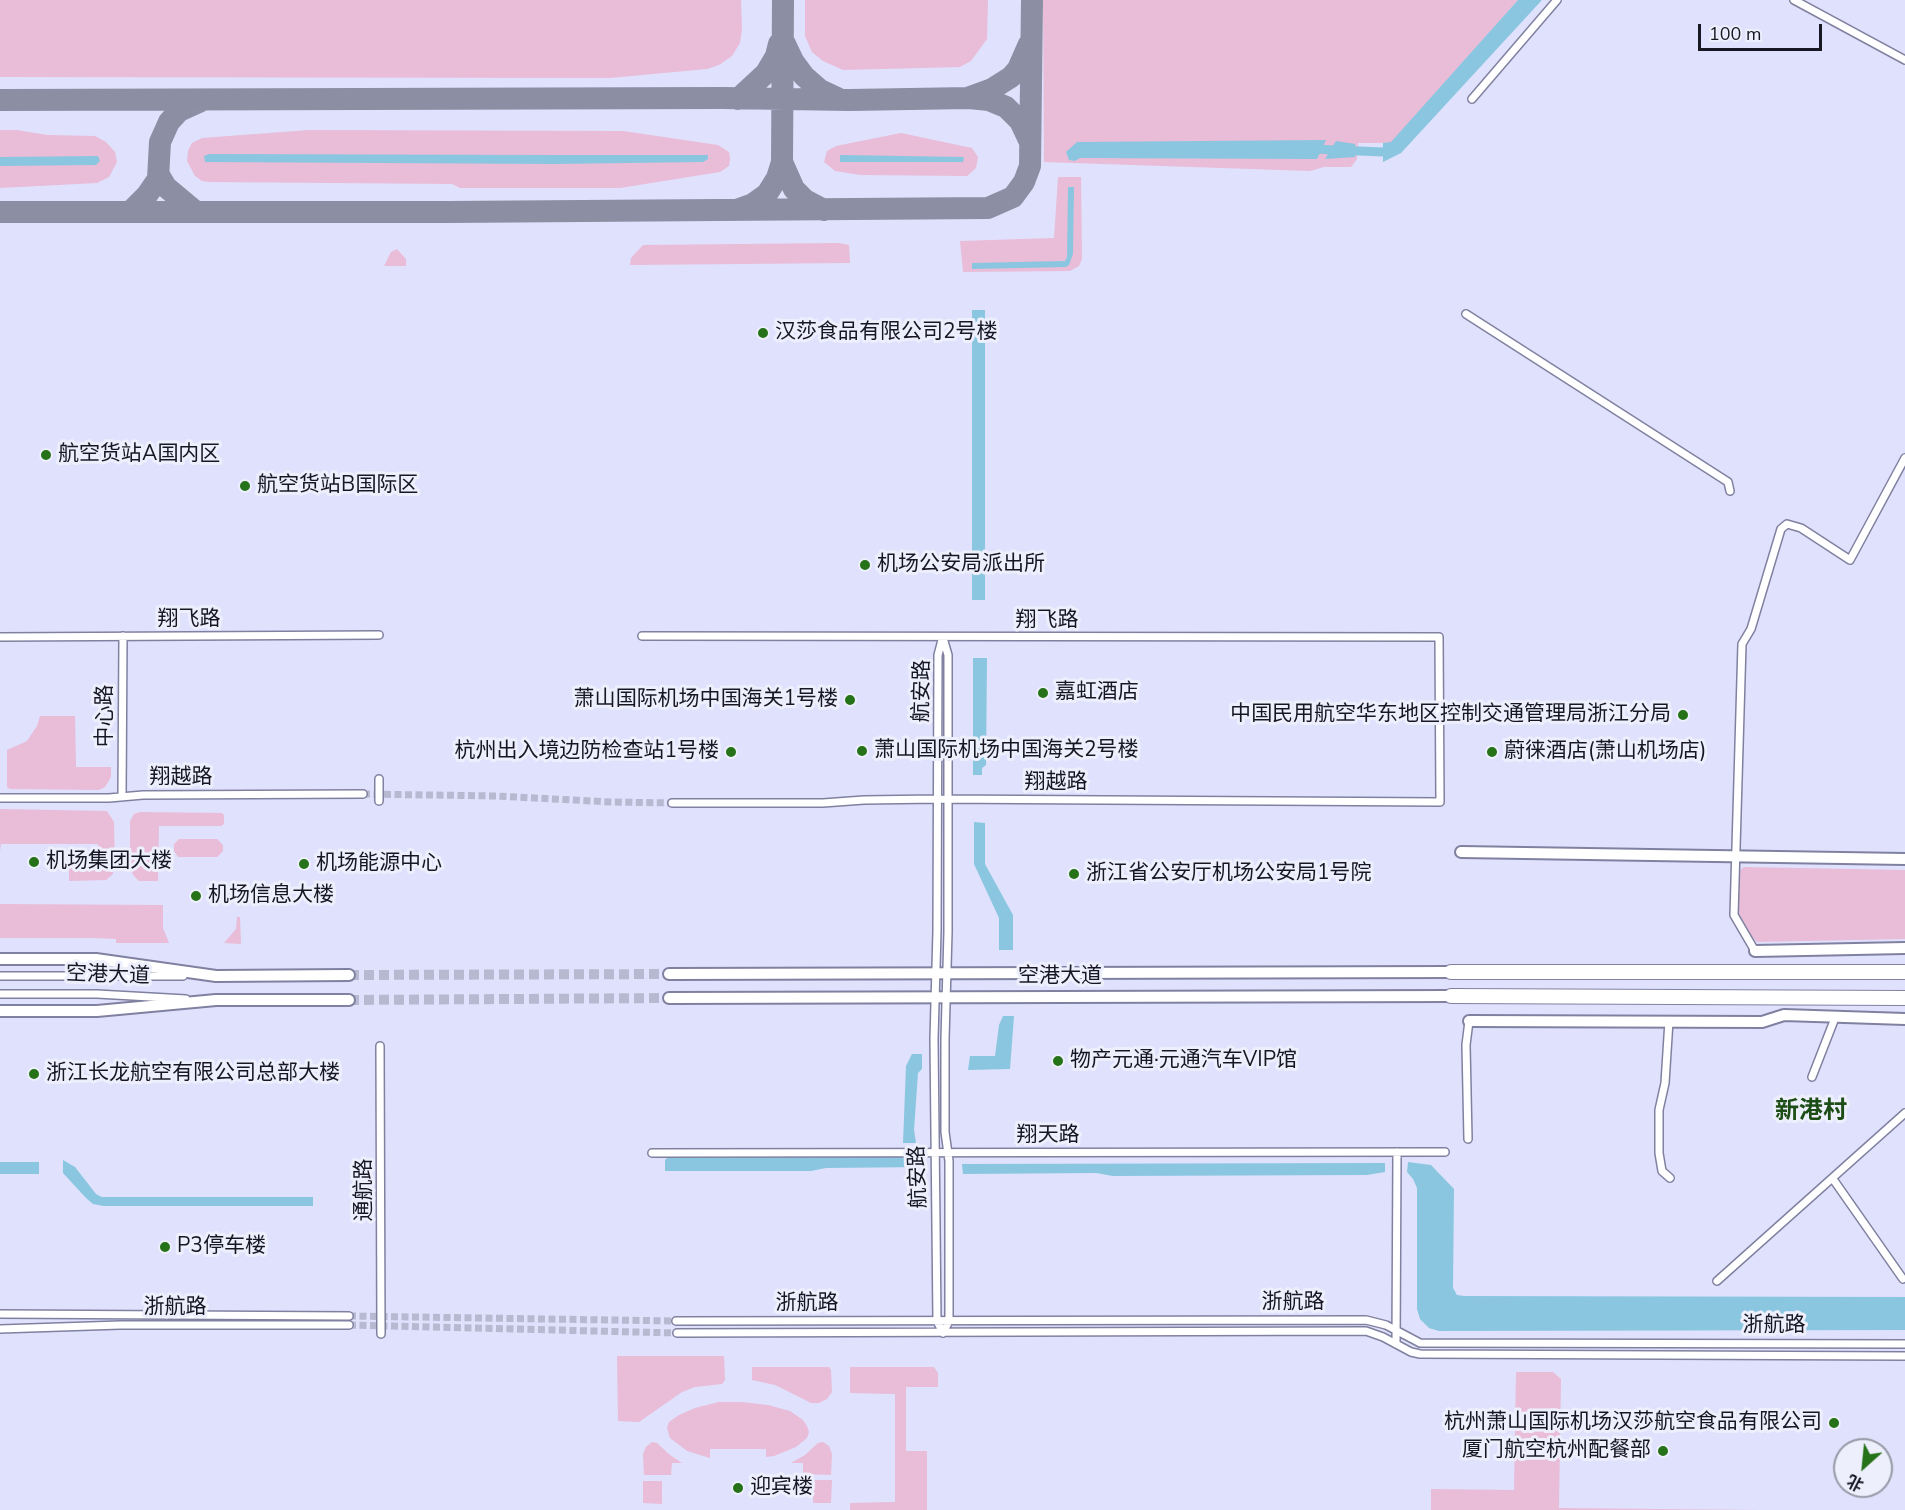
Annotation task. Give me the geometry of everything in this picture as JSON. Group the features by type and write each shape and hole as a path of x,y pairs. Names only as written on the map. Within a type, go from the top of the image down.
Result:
{"highway":[{"path":"1451,972 1905,972"},
{"path":"1451,996 1905,998"}],"main road":[{"path":"1461,852 1905,859"},
{"path":"1755,951 1905,948"},
{"name":"空港大道","path":"0,959 96,959 216,976 349,975"},
{"name":"空港大道","path":"669,974 1451,972"},
{"name":"空港大道","path":"669,998 1451,996"},
{"name":"空港大道","path":"0,1011 98,1011 216,1000 349,1000"},
{"path":"1469,1021 1762,1022 1784,1016 1905,1019"}],"street":[{"path":"1472,99 1557,0"},
{"path":"1794,0 1905,60"},
{"path":"1466,314 1728,482 1730,491"},
{"path":"1755,951 1734,915 1742,644 1751,629 1781,529 1787,525 1801,528 1850,560 1905,458"},
{"name":"翔飞路","path":"0,637 379,635"},
{"name":"中心路","path":"122,796 123,636"},
{"name":"翔飞路","path":"642,636 1439,637 1440,802"},
{"name":"航安路","path":"943,638 938,656 940,997 945,1132 948,1152 950,1321"},
{"name":"航安路","path":"943,638 948,655 948,799 935,1152 936,1321 943,1333"},
{"path":"379,779 379,801"},
{"name":"翔越路","path":"0,798 363,794"},
{"name":"翔越路","path":"672,803 823,803 938,799 1440,802"},
{"name":"空港大道","path":"0,976 216,976"},
{"name":"空港大道","path":"0,994 97,994 216,1000"},
{"path":"1812,1077 1835,1018"},
{"path":"1468,1139 1466,1045 1469,1021"},
{"path":"1670,1021 1665,1083 1659,1110 1659,1153 1662,1171 1670,1178"},
{"name":"通航路","path":"380,1046 381,1334"},
{"path":"1717,1281 1905,1113"},
{"path":"1396,1344 1397,1152"},
{"name":"翔天路","path":"652,1153 1445,1152"},
{"path":"1833,1179 1903,1279"},
{"name":"浙航路","path":"0,1314 349,1316"},
{"name":"浙航路","path":"676,1321 1366,1320 1396,1330 1420,1342 1905,1344"},
{"path":"943,1333 950,1321"},
{"name":"浙航路","path":"0,1329 120,1324 349,1326"},
{"name":"浙航路","path":"677,1333 1366,1331 1420,1354 1905,1356"}],"shaded area":[{"path":"0,0 741,0 742,29 740,43 732,56 719,65 707,69 610,78 0,77"},
{"path":"805,0 988,0 987,39 971,61 960,67 843,70 823,61 812,52 805,36"},
{"path":"1043,0 1518,0 1391,143 1358,143 1357,159 1351,167 1324,167 1310,171 1044,162"},
{"path":"0,130 47,135 95,136 106,142 115,152 117,162 109,177 97,183 0,188"},
{"path":"309,130 623,131 718,145 729,152 730,159 729,166 720,172 620,188 460,188 452,184 209,182 202,181 195,176 187,161 192,143 202,138"},
{"path":"901,133 972,148 978,157 976,168 967,176 860,175 835,171 824,162 827,151 836,146"},
{"path":"1058,177 1081,177 1082,259 1079,266 1070,271 963,272 960,241 1054,238"},
{"path":"839,243 849,245 850,263 630,265 631,258 643,245"},
{"path":"397,249 406,259 406,266 384,266 391,252"},
{"path":"40,716 75,716 76,767 111,767 111,777 105,787 99,790 10,789 7,787 7,750 27,741 37,726"},
{"path":"0,809 107,811 114,822 115,869 112,875 106,880 69,881 69,857 98,856 98,844 1,844 0,851"},
{"path":"140,812 222,813 224,824 221,826 159,826 158,881 139,881 133,875 130,866 130,821 134,814"},
{"path":"179,839 217,839 223,845 223,851 217,857 178,857 174,851 174,844"},
{"path":"1744,867 1905,870 1905,939 1757,942 1744,929 1737,914 1738,872"},
{"path":"0,904 163,905 163,928 169,943 116,943 116,939 94,938 0,938"},
{"path":"237,917 240,917 241,944 224,943 236,929"},
{"path":"617,1356 724,1356 725,1380 722,1384 695,1387 682,1392 639,1422 618,1421"},
{"path":"752,1367 829,1367 832,1392 827,1399 819,1403 811,1403 775,1385 752,1380"},
{"path":"850,1367 934,1367 938,1373 938,1387 906,1387 906,1451 927,1451 927,1510 850,1510 850,1503 895,1502 895,1394 850,1393"},
{"path":"1516,1372 1553,1372 1561,1379 1559,1508 1758,1510 1431,1510 1431,1489 1514,1490"},
{"path":"719,1402 768,1405 790,1411 803,1420 807,1426 809,1432 807,1438 796,1447 774,1456 766,1457 766,1449 710,1449 710,1458 687,1451 670,1438 667,1428 669,1422 695,1408"},
{"path":"652,1442 657,1443 682,1463 672,1463 671,1475 644,1475 643,1454"},
{"path":"823,1442 829,1446 832,1454 831,1475 803,1474 803,1463 791,1463 805,1455 818,1443"},
{"path":"813,1480 832,1480 831,1503 813,1503"},
{"path":"643,1481 662,1481 662,1504 643,1503"}],"water":[{"path":"1518,0 1542,0 1401,153 1383,162 1383,143 1391,142"},
{"path":"1326,140 1317,159 1080,158 1075,161 1069,160 1066,152 1077,142"},
{"path":"1336,141 1355,144 1355,157 1325,159"},
{"path":"209,154 708,155 708,159 703,162 554,164 205,162 204,156"},
{"path":"840,155 964,157 963,162 840,162"},
{"path":"98,156 100,161 96,165 0,166 0,157"},
{"path":"1068,187 1074,187 1073,254 1069,265 1066,267 972,269 972,263 1065,261 1067,257"},
{"path":"972,310 985,310 985,600 972,600"},
{"path":"973,658 987,658 986,765 982,768 982,775 973,775"},
{"path":"974,822 985,823 985,864 1013,915 1013,950 999,950 999,918 974,864"},
{"path":"1003,1016 1014,1016 1010,1069 968,1070 970,1056 995,1056 999,1025"},
{"path":"912,1054 922,1054 922,1069 918,1073 914,1130 916,1143 903,1143 906,1066"},
{"path":"918,1156 923,1160 925,1167 826,1168 811,1171 665,1171 667,1158"},
{"path":"63,1160 75,1167 96,1194 102,1197 313,1197 313,1206 104,1206 93,1204 63,1173"},
{"path":"0,1162 39,1162 39,1174 0,1174"},
{"path":"1408,1162 1431,1165 1454,1189 1453,1288 1457,1295 1905,1297 1905,1330 1439,1331 1429,1328 1420,1319 1417,1309 1417,1188 1407,1172"},
{"path":"1385,1163 1385,1172 1367,1175 1113,1176 1096,1173 963,1174 962,1164"}],"waterway":[{"path":"1312,149 1383,152 1393,147"}],"taxiway":[{"path":"739,209 753,204 767,194 777,178 782,162 783,0"},
{"path":"0,212 448,212 988,208 1013,197 1024,182 1030,166 1032,0"},
{"path":"738,99 766,73 776,56 779,44"},
{"path":"785,44 793,61 804,76 820,90 837,98"},
{"path":"970,97 992,89 1011,77 1018,69 1029,44"},
{"path":"0,100 969,98 989,100 1006,107 1020,121 1030,142"},
{"path":"130,212 147,195 158,179 160,142 169,122 179,111 201,101"},
{"path":"782,162 794,189 805,200 824,210"},
{"path":"159,175 166,187 196,212"}],"tunnel":[{"path":"363,794 496,796 672,803"},
{"path":"349,975 669,974"},
{"path":"349,1000 669,998"},
{"path":"349,1316 676,1321"},
{"path":"349,1325 677,1333"}],"place":[{"name":"汉莎食品有限公司2号楼","path":"763,333"},
{"name":"航空货站A国内区","path":"46,455"},
{"name":"航空货站B国际区","path":"245,486"},
{"name":"机场公安局派出所","path":"865,565"},
{"name":"嘉虹酒店","path":"1043,693"},
{"name":"萧山国际机场中国海关1号楼","path":"850,700"},
{"name":"中国民用航空华东地区控制交通管理局浙江分局","path":"1683,715"},
{"name":"萧山国际机场中国海关2号楼","path":"862,751"},
{"name":"杭州出入境边防检查站1号楼","path":"731,752"},
{"name":"蔚徕酒店(萧山机场店)","path":"1492,752"},
{"name":"机场集团大楼","path":"34,862"},
{"name":"机场能源中心","path":"304,864"},
{"name":"浙江省公安厅机场公安局1号院","path":"1074,874"},
{"name":"机场信息大楼","path":"196,896"},
{"name":"物产元通·元通汽车VIP馆","path":"1058,1061"},
{"name":"浙江长龙航空有限公司总部大楼","path":"34,1074"},
{"name":"P3停车楼","path":"165,1247"},
{"name":"杭州萧山国际机场汉莎航空食品有限公司","path":"1834,1423"},
{"name":"厦门航空杭州配餐部","path":"1663,1451"},
{"name":"迎宾楼","path":"738,1488"}],"district":[{"name":"新港村","path":"1811,1112"}]}
